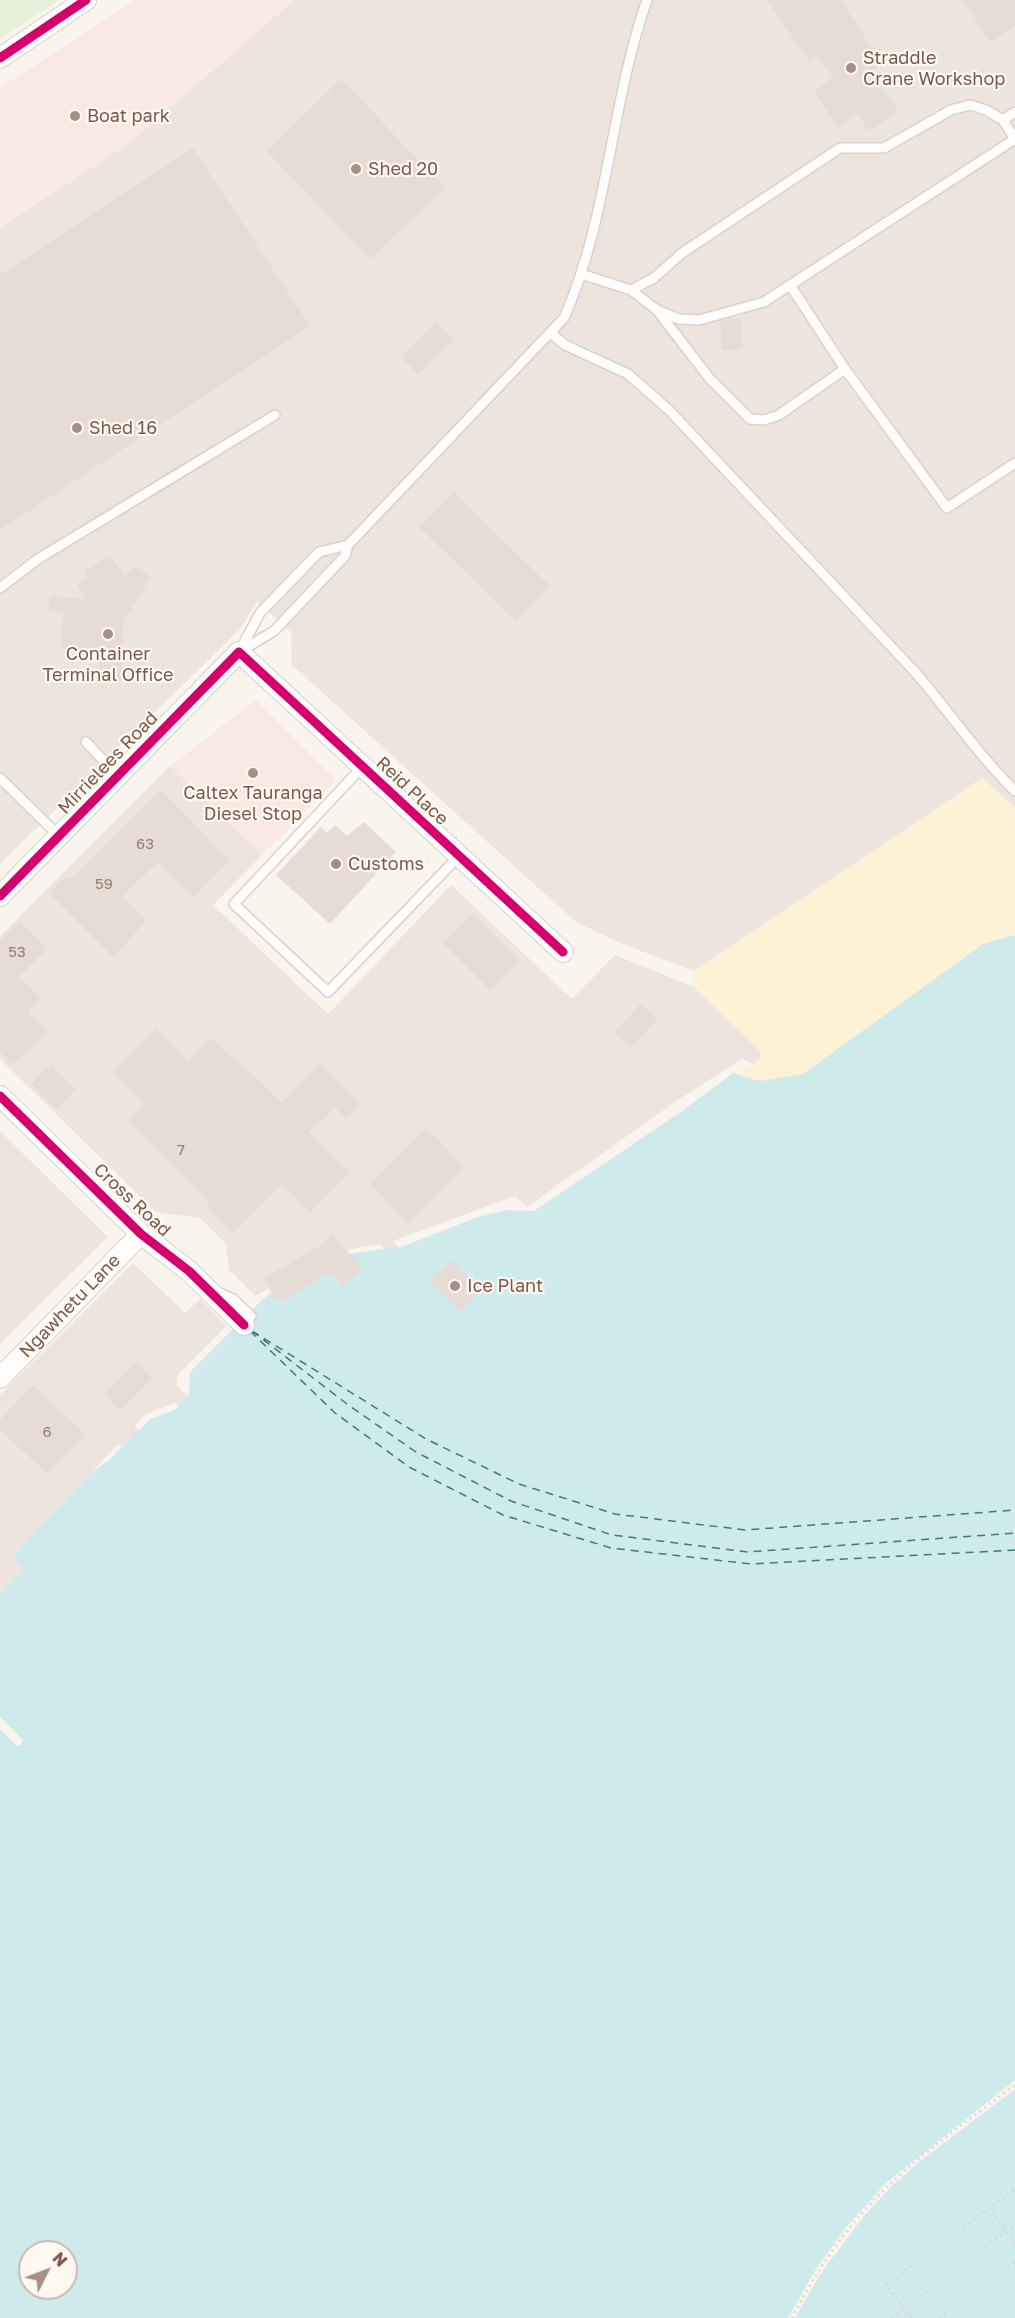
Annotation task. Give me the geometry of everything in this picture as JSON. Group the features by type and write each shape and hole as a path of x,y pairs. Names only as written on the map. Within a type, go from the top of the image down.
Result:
{"street":[{"path":"0,58 86,0"},
{"name":"Reid Place","path":"239,652 563,952"},
{"name":"Mirrielees Road","path":"0,896 239,652"},
{"name":"Cross Road","path":"0,1096 141,1234 248,1321"},
{"name":"Ngawhetu Lane","path":"0,1378 141,1234"}],"lane":[{"path":"239,652 274,631 345,556 348,545 564,318 581,274 591,239 623,84 647,0"},
{"path":"631,290 654,278 682,253 840,148 884,148 951,110 970,105 986,110 1003,120 1015,139 764,302 699,320 679,319 657,310"},
{"path":"1003,120 1015,112"},
{"path":"581,274 631,290 657,310 710,379 750,418 764,420 779,416 845,369"},
{"path":"790,285 845,369 947,508 1015,463"},
{"path":"552,333 565,345 628,374 669,410 915,672 941,701 987,762 1015,791"},
{"path":"0,588 38,559 275,415"},
{"path":"239,652 260,613 319,552 348,545"},
{"path":"86,742 118,776"},
{"path":"362,767 234,904 327,992 459,856"},
{"path":"0,778 59,836"}],"path":[{"path":"792,2318 817,2272 871,2203 889,2184 1015,2085"},
{"path":"964,2227 1015,2189"},
{"path":"989,2208 1015,2244"},
{"path":"981,2250 1015,2225"},
{"path":"998,2273 1015,2260"},
{"path":"911,2318 886,2285 913,2265"},
{"path":"892,2318 932,2288"},
{"path":"940,2318 949,2311"}],"shaded area":[{"name":"Boat park","path":"135,0 294,0 133,140 0,228 0,88"},
{"path":"294,0 1015,0 1015,808 982,778 694,971 620,943 576,922 292,665 291,632 257,602 240,629 0,864 0,228 133,140"},
{"name":"Caltex Tauranga Diesel Stop","path":"256,700 336,780 262,855 170,766"},
{"path":"170,766 262,855 213,905 328,1014 451,885 572,999 615,955 694,987 760,1051 760,1058 754,1064 742,1059 679,1099 527,1207 515,1196 393,1241 423,1274 422,1288 380,1244 347,1250 363,1269 343,1286 325,1277 282,1301 276,1300 269,1288 255,1296 229,1270 226,1244 200,1218 156,1212 0,1059 0,936"},
{"path":"0,1131 108,1237 0,1344"},
{"path":"133,1263 185,1313 200,1299 227,1326 178,1375 176,1385 202,1411 205,1409 208,1411 215,1404 222,1410 135,1500 131,1497 151,1476 118,1444 12,1557 24,1569 0,1593 0,1395","holes":["175,1403 190,1417 177,1432 186,1441 169,1459 135,1426 146,1414"]}],"green space":[{"path":"0,0 60,0 0,39"}],"sand":[{"path":"982,778 1015,808 1015,935 983,944 803,1074 760,1081 733,1073 754,1064 760,1058 760,1051 694,987 694,971"}],"water":[{"path":"1015,935 1015,2318 0,2318 0,1593 24,1569 12,1557 90,1474 110,1459 149,1420 174,1410 189,1395 190,1372 272,1292 276,1300 282,1301 324,1277 350,1254 404,1246 478,1217 507,1210 534,1211 682,1111 733,1073 760,1081 803,1074 983,944"}],"pier":[{"path":"0,1717 23,1740 21,1745 17,1746 0,1729"},
{"path":"1015,2080 1015,2089 919,2162 890,2188 864,2216 821,2273 795,2318 788,2318 816,2269 847,2226 886,2183"}],"building":[{"name":"Straddle Crane Workshop","path":"767,0 841,0 882,64 871,71 898,111 869,131 857,114 838,127 814,91 833,78 817,55 809,61"},
{"path":"963,0 1015,0 1015,26 990,42"},
{"name":"Shed 20","path":"341,79 445,188 370,259 267,151"},
{"name":"Shed 16","path":"193,148 310,326 0,530 0,275"},
{"path":"740,318 743,349 722,350 720,321"},
{"path":"436,321 454,339 418,374 401,357"},
{"path":"454,492 550,586 515,621 419,527"},
{"path":"110,555 125,578 133,566 151,577 124,621 121,682 98,680 100,652 61,649 63,613 48,611 50,596 86,599 77,585 88,578 84,572"},
{"path":"160,790 230,861 194,897 158,862 123,896 147,920 113,957 49,893 65,877 69,880"},
{"name":"Customs","path":"364,822 396,852 330,924 276,875 321,827 327,833 335,825 347,836"},
{"path":"473,914 520,961 490,990 443,943"},
{"path":"19,921 47,949 19,977 40,998 28,1011 48,1031 13,1065 0,1052 0,940"},
{"path":"640,1004 657,1019 630,1048 614,1033"},
{"path":"156,1029 188,1061 211,1038 230,1057 232,1055 281,1103 320,1064 360,1104 346,1118 335,1107 309,1132 350,1173 310,1213 282,1184 233,1234 206,1207 210,1203 128,1121 145,1104 113,1072"},
{"path":"51,1064 76,1089 56,1109 31,1084"},
{"path":"426,1128 464,1167 408,1223 370,1184"},
{"path":"332,1234 363,1269 343,1286 331,1273 282,1301 276,1300 264,1278 317,1248"},
{"name":"Ice Plant","path":"452,1260 481,1290 460,1311 429,1281"},
{"path":"137,1362 152,1378 120,1410 105,1394"},
{"path":"33,1385 85,1435 47,1474 0,1429 0,1420"}],"ferry route":[{"path":"250,1331 335,1413 409,1467 503,1515 611,1548 751,1564 1015,1550"},
{"path":"252,1331 347,1404 416,1452 511,1501 612,1535 748,1552 1015,1533"},
{"path":"252,1331 426,1439 519,1484 615,1514 745,1530 1015,1510"}],"cycle path":[{"path":"0,58 86,0"},
{"path":"0,896 239,652 563,952"},
{"path":"0,1096 141,1234 189,1271 244,1325"}],"place":[{"name":"Straddle Crane Workshop","path":"851,68"},
{"name":"Boat park","path":"75,116"},
{"name":"Shed 20","path":"356,169"},
{"name":"Shed 16","path":"77,428"},
{"name":"Container Terminal Office","path":"108,634"},
{"name":"Caltex Tauranga Diesel Stop","path":"253,773"},
{"name":"Customs","path":"336,864"},
{"name":"Ice Plant","path":"455,1286"}]}
